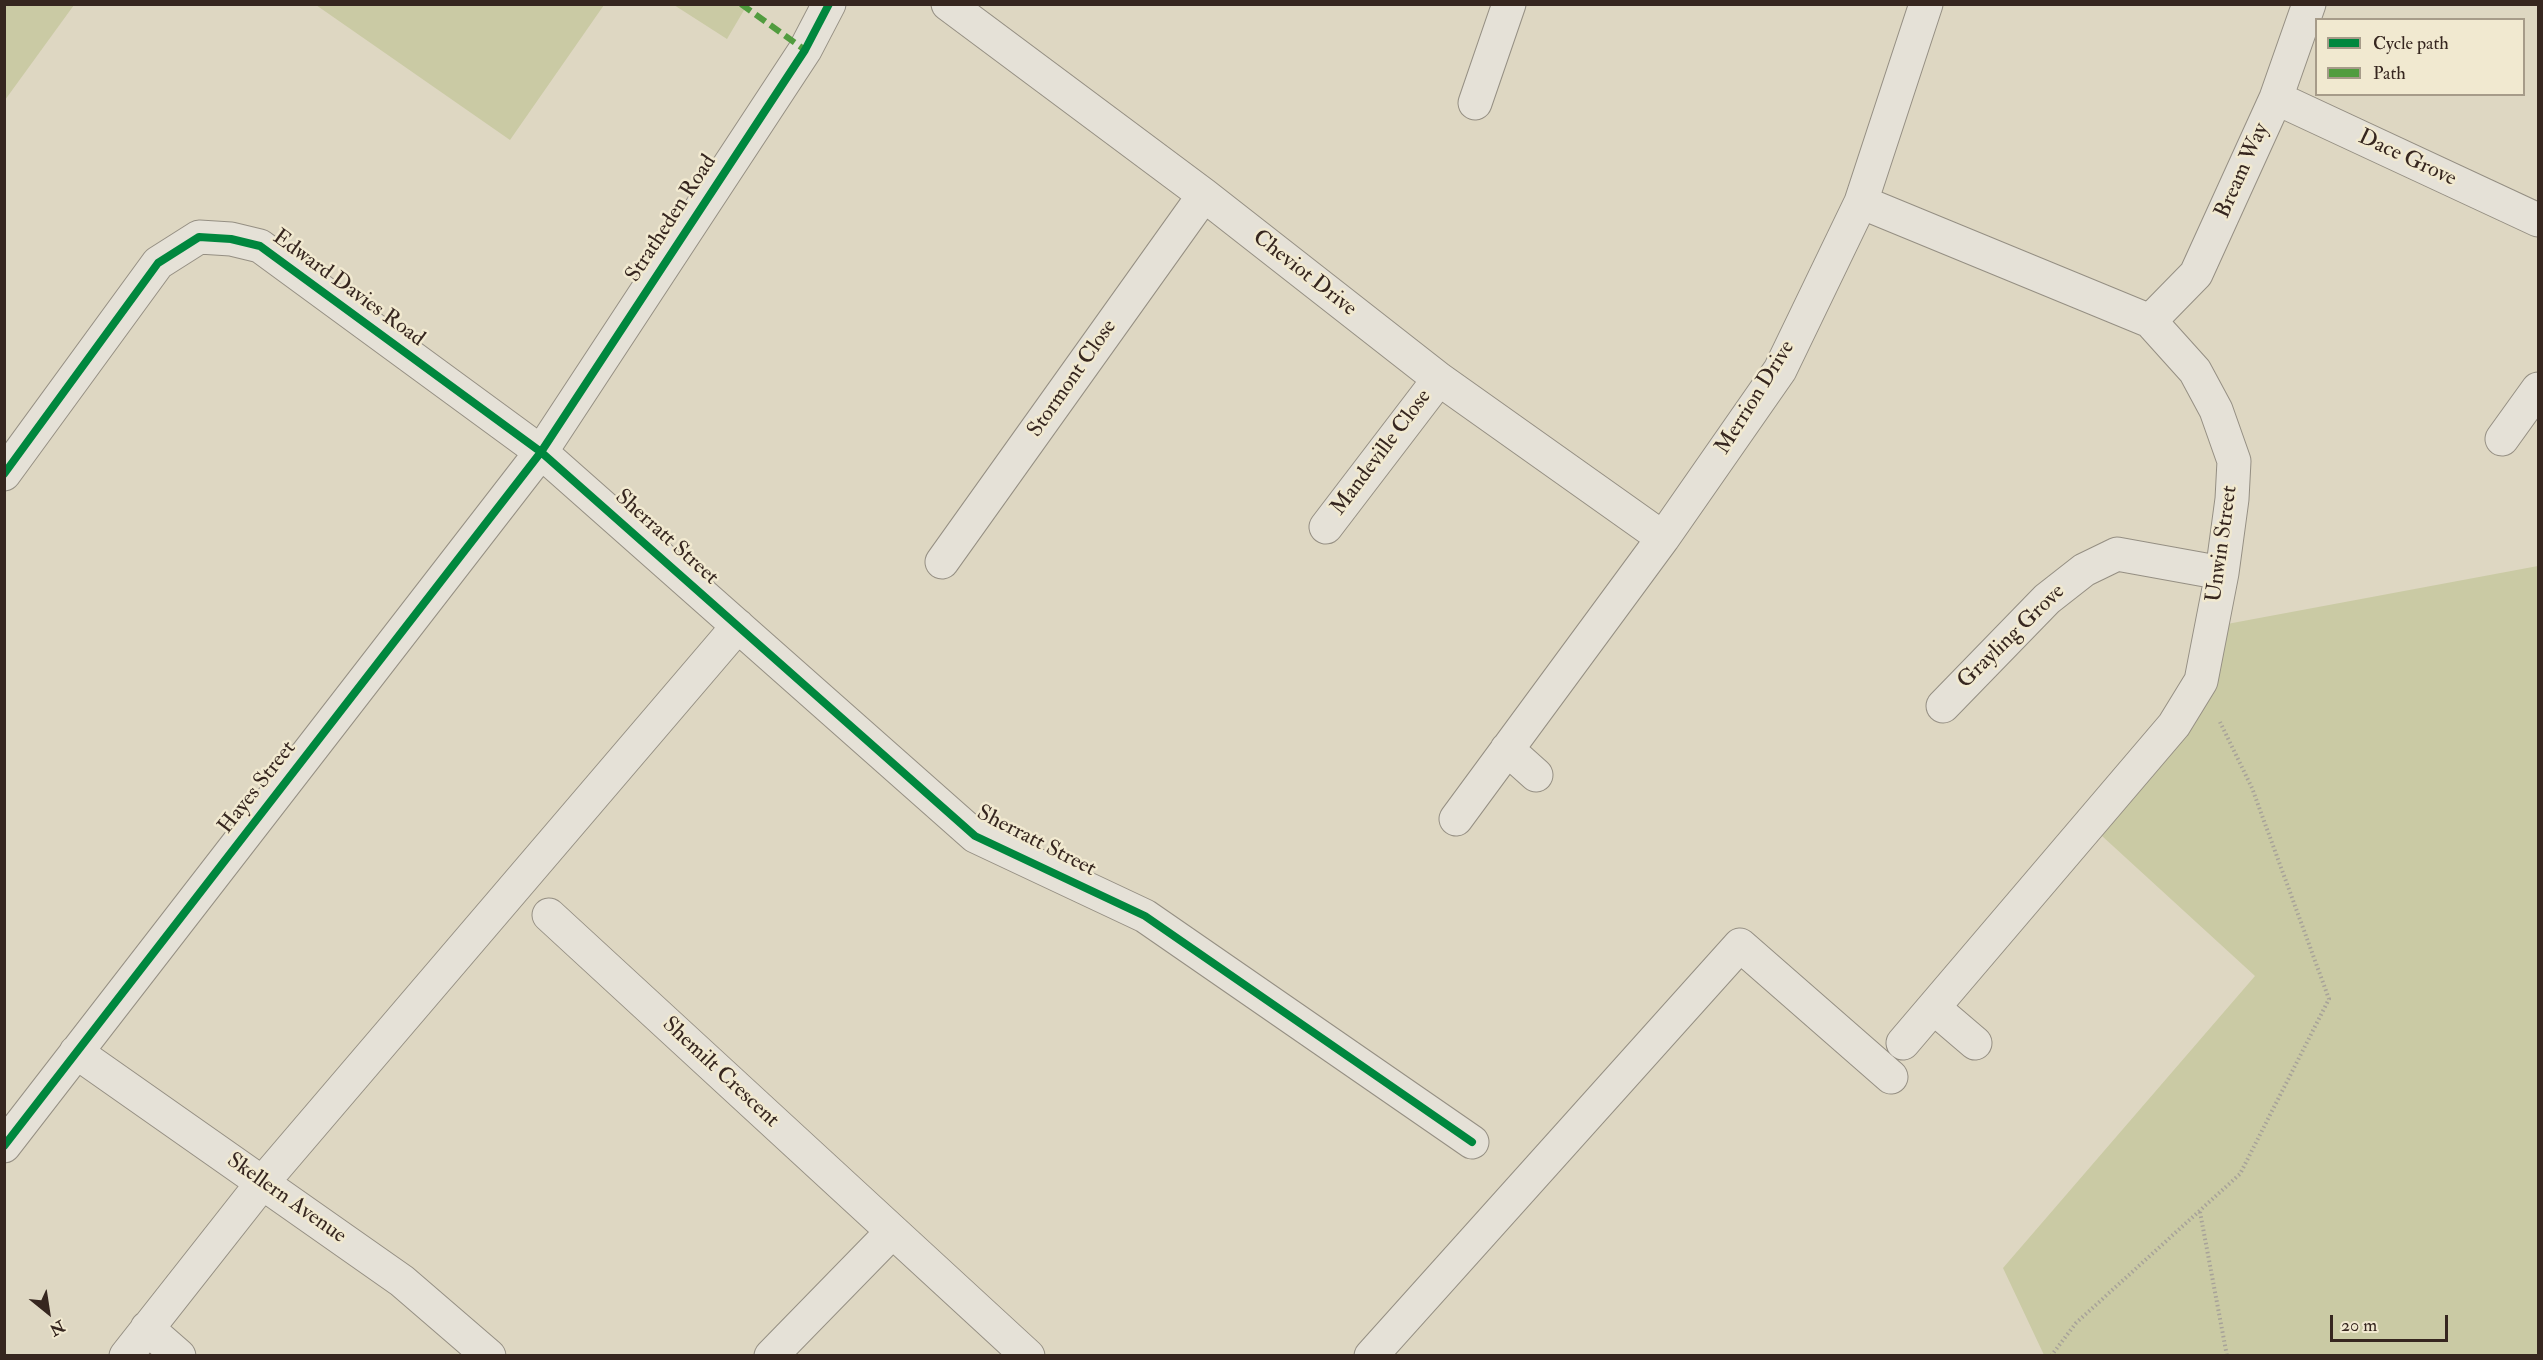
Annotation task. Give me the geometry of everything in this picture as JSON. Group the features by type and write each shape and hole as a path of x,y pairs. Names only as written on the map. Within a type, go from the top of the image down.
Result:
{"street":[{"name":"Stratheden Road","path":"541,452 805,50 829,4"},
{"name":"Cheviot Drive","path":"948,4 1204,195 1439,380 1663,538"},
{"path":"1475,103 1509,4"},
{"name":"Merrion Drive","path":"1456,819 1663,538 1780,370 1861,202 1926,4"},
{"name":"Bream Way","path":"2150,321 2196,274 2276,98 2309,4"},
{"name":"Dace Grove","path":"2276,98 2538,220"},
{"name":"Stormont Close","path":"943,565 1204,195"},
{"name":"Unwin Street","path":"1861,202 2150,321 2195,371 2216,410 2234,461 2232,499 2222,573 2201,681 2174,725 1903,1043"},
{"name":"Edward Davies Road","path":"4,474 158,263 199,237 231,239 260,246 541,452"},
{"name":"Mandeville Close","path":"1326,527 1439,380"},
{"path":"2502,440 2538,389"},
{"name":"Sherratt Street","path":"541,452 975,836 1145,916 1472,1142"},
{"name":"Hayes Street","path":"4,1146 541,452"},
{"name":"Grayling Grove","path":"1943,706 2047,599 2084,570 2117,554 2222,573"},
{"path":"126,1356 263,1182 738,626"},
{"path":"1507,749 1536,775"},
{"name":"Shemilt Crescent","path":"549,915 1028,1356"},
{"path":"1371,1356 1740,945 1891,1077"},
{"path":"1934,1008 1975,1043"},
{"name":"Skellern Avenue","path":"76,1052 402,1281 489,1356"},
{"path":"771,1356 892,1232"},
{"path":"147,1328 179,1356"}],"path":[{"path":"2051,1356 2076,1323 2240,1174 2329,999 2252,788 2201,681"},
{"path":"2200,1211 2227,1356"}],"green space":[{"path":"4,5 74,5 5,100"},
{"path":"316,5 604,5 510,140"},
{"path":"674,5 747,5 727,39"},
{"path":"2538,566 2538,1355 2044,1355 2003,1268 2255,976 2090,825 2201,681 2211,627"}],"marked path":[{"path":"741,4 805,50"}],"cycle path":[{"path":"4,1146 541,452 805,50 829,4"},
{"path":"4,474 158,263 199,237 231,239 260,246 541,452 975,836 1145,916 1472,1142"}]}
